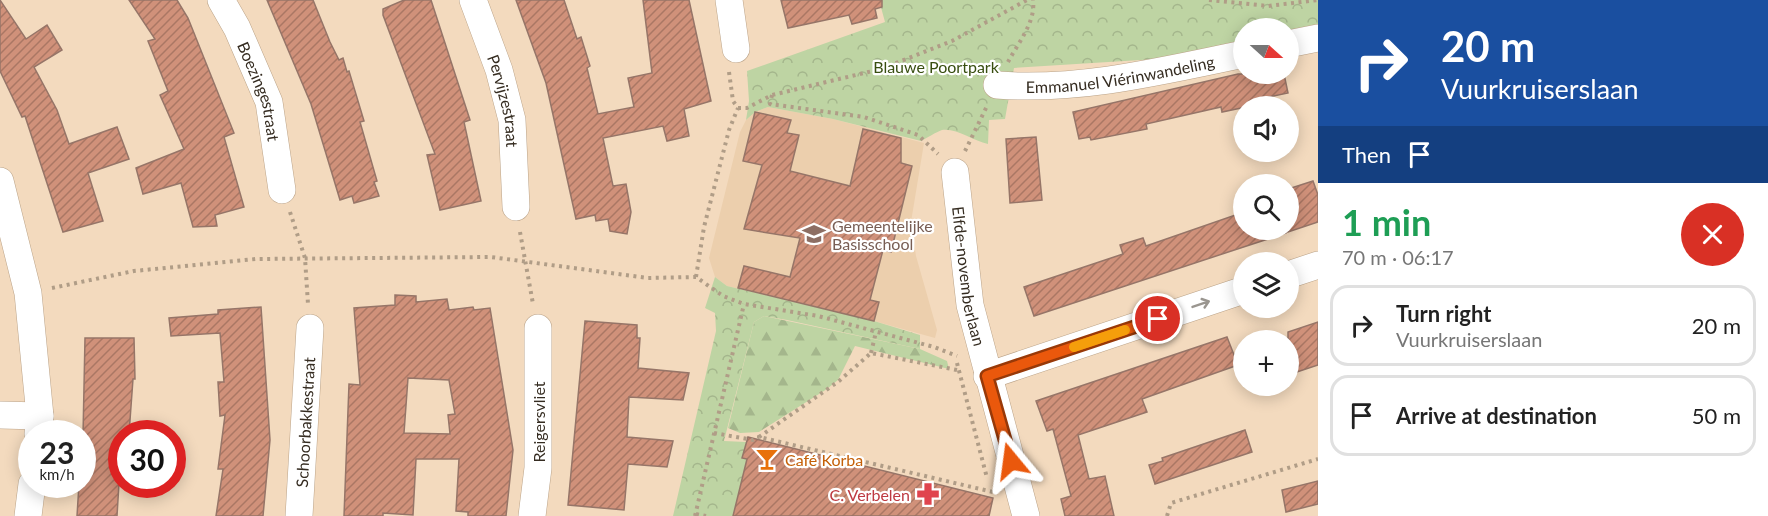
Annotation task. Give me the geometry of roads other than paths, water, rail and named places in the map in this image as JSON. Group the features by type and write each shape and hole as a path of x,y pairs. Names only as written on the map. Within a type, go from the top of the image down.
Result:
{"street":[{"name":"Boezingestraat","path":"221,0 237,28 269,102 282,190"},
{"name":"Pervijzestraat","path":"473,0 488,37 512,120 516,207"},
{"path":"729,0 736,49"},
{"path":"1299,42 1318,38"},
{"name":"Emmanuel Viérinwandeling","path":"997,85 1041,88 1140,76 1233,56"},
{"name":"Elfde-novemberlaan","path":"955,172 970,305 1026,516"},
{"path":"0,181 28,293 39,420"},
{"path":"1299,271 1318,265"},
{"path":"987,376 1233,294"},
{"name":"Schoorbakkestraat","path":"299,516 310,328"},
{"name":"Reigersvliet","path":"532,516 538,468 538,328"},
{"path":"0,415 20,420"},
{"path":"28,516 30,498"}],"place":[{"name":"Gemeentelijke Basisschool","path":"814,234"},
{"name":"Café Korba","path":"767,459"},
{"name":"C. Verbelen","path":"928,494"}],"park label":[{"name":"Blauwe Poortpark","path":"936,66"}]}
